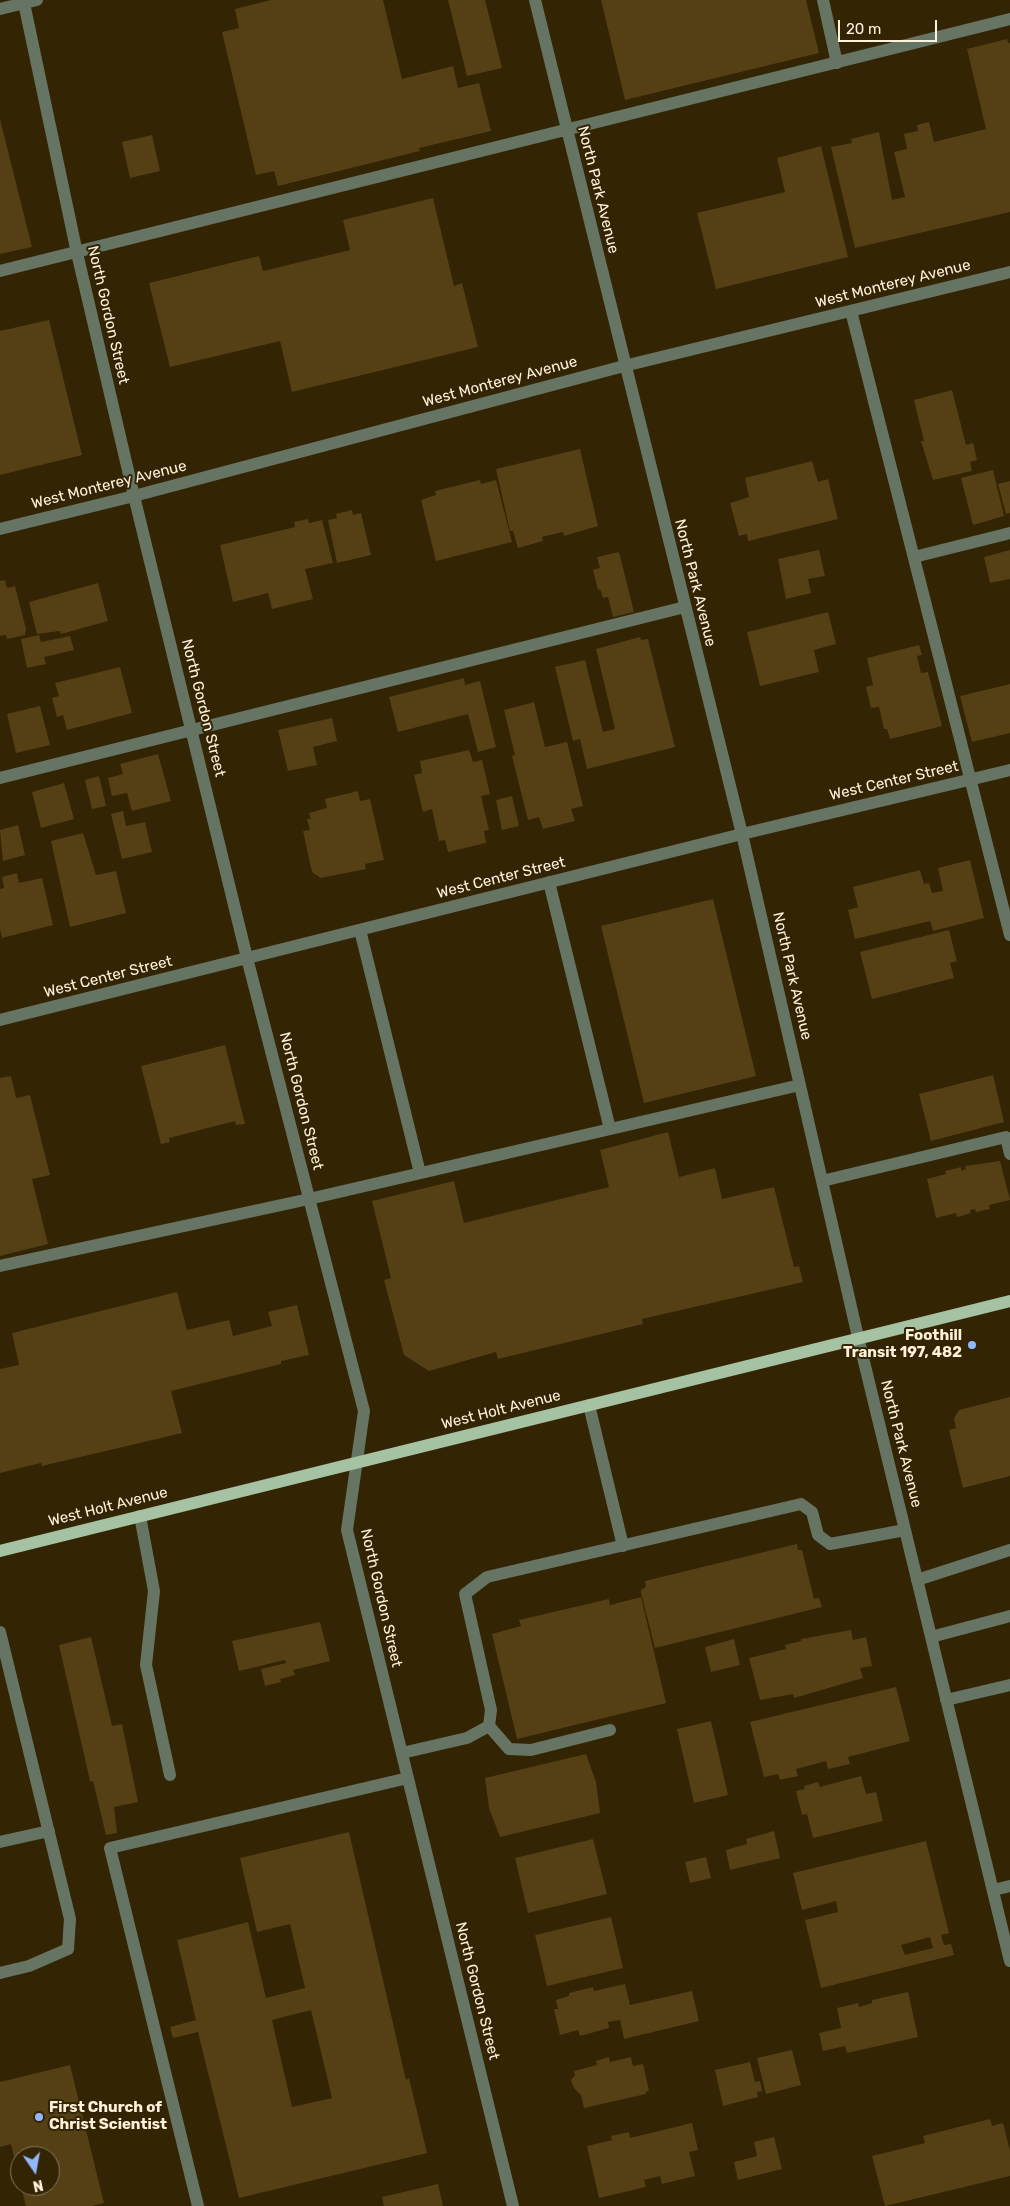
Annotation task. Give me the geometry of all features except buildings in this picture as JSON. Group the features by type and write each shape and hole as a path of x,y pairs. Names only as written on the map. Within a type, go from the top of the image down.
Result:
{"main road":[{"name":"West Holt Avenue","path":"0,1551 858,1337 1010,1301"}],"street":[{"name":"North Park Avenue","path":"535,0 624,366 742,834 858,1337 1010,1961"},
{"path":"823,0 837,63"},
{"path":"0,8 30,2"},
{"name":"North Gordon Street","path":"30,2 77,253 134,496 247,958 364,1411 346,1530 513,2206"},
{"path":"0,271 566,132 1010,19"},
{"name":"West Monterey Avenue","path":"0,529 134,496 624,366 1010,272"},
{"path":"851,311 1010,934"},
{"path":"914,557 1010,533"},
{"path":"0,778 685,607"},
{"name":"West Center Street","path":"0,1020 742,834 1010,770"},
{"path":"550,882 610,1130"},
{"path":"360,930 420,1173"},
{"path":"0,1266 309,1199 800,1085"},
{"path":"822,1180 1006,1138 1010,1154"},
{"path":"589,1405 623,1546"},
{"path":"402,1753 467,1738 488,1726 491,1710 465,1594 487,1577 801,1504 812,1512 818,1535 830,1544 905,1530"},
{"path":"140,1516 154,1591 146,1665 170,1775"},
{"path":"917,1580 1010,1550"},
{"path":"931,1637 1010,1616"},
{"path":"0,1632 70,1919 68,1950 29,1966 0,1974"},
{"path":"946,1700 1010,1685"},
{"path":"488,1726 509,1748 531,1750 610,1730"},
{"path":"198,2206 110,1848 408,1778"},
{"path":"0,1842 49,1831"},
{"path":"993,1890 1010,1886"}],"place":[{"name":"Foothill Transit 197, 482","path":"972,1345"},
{"name":"First Church of Christ Scientist","path":"39,2117"}]}
